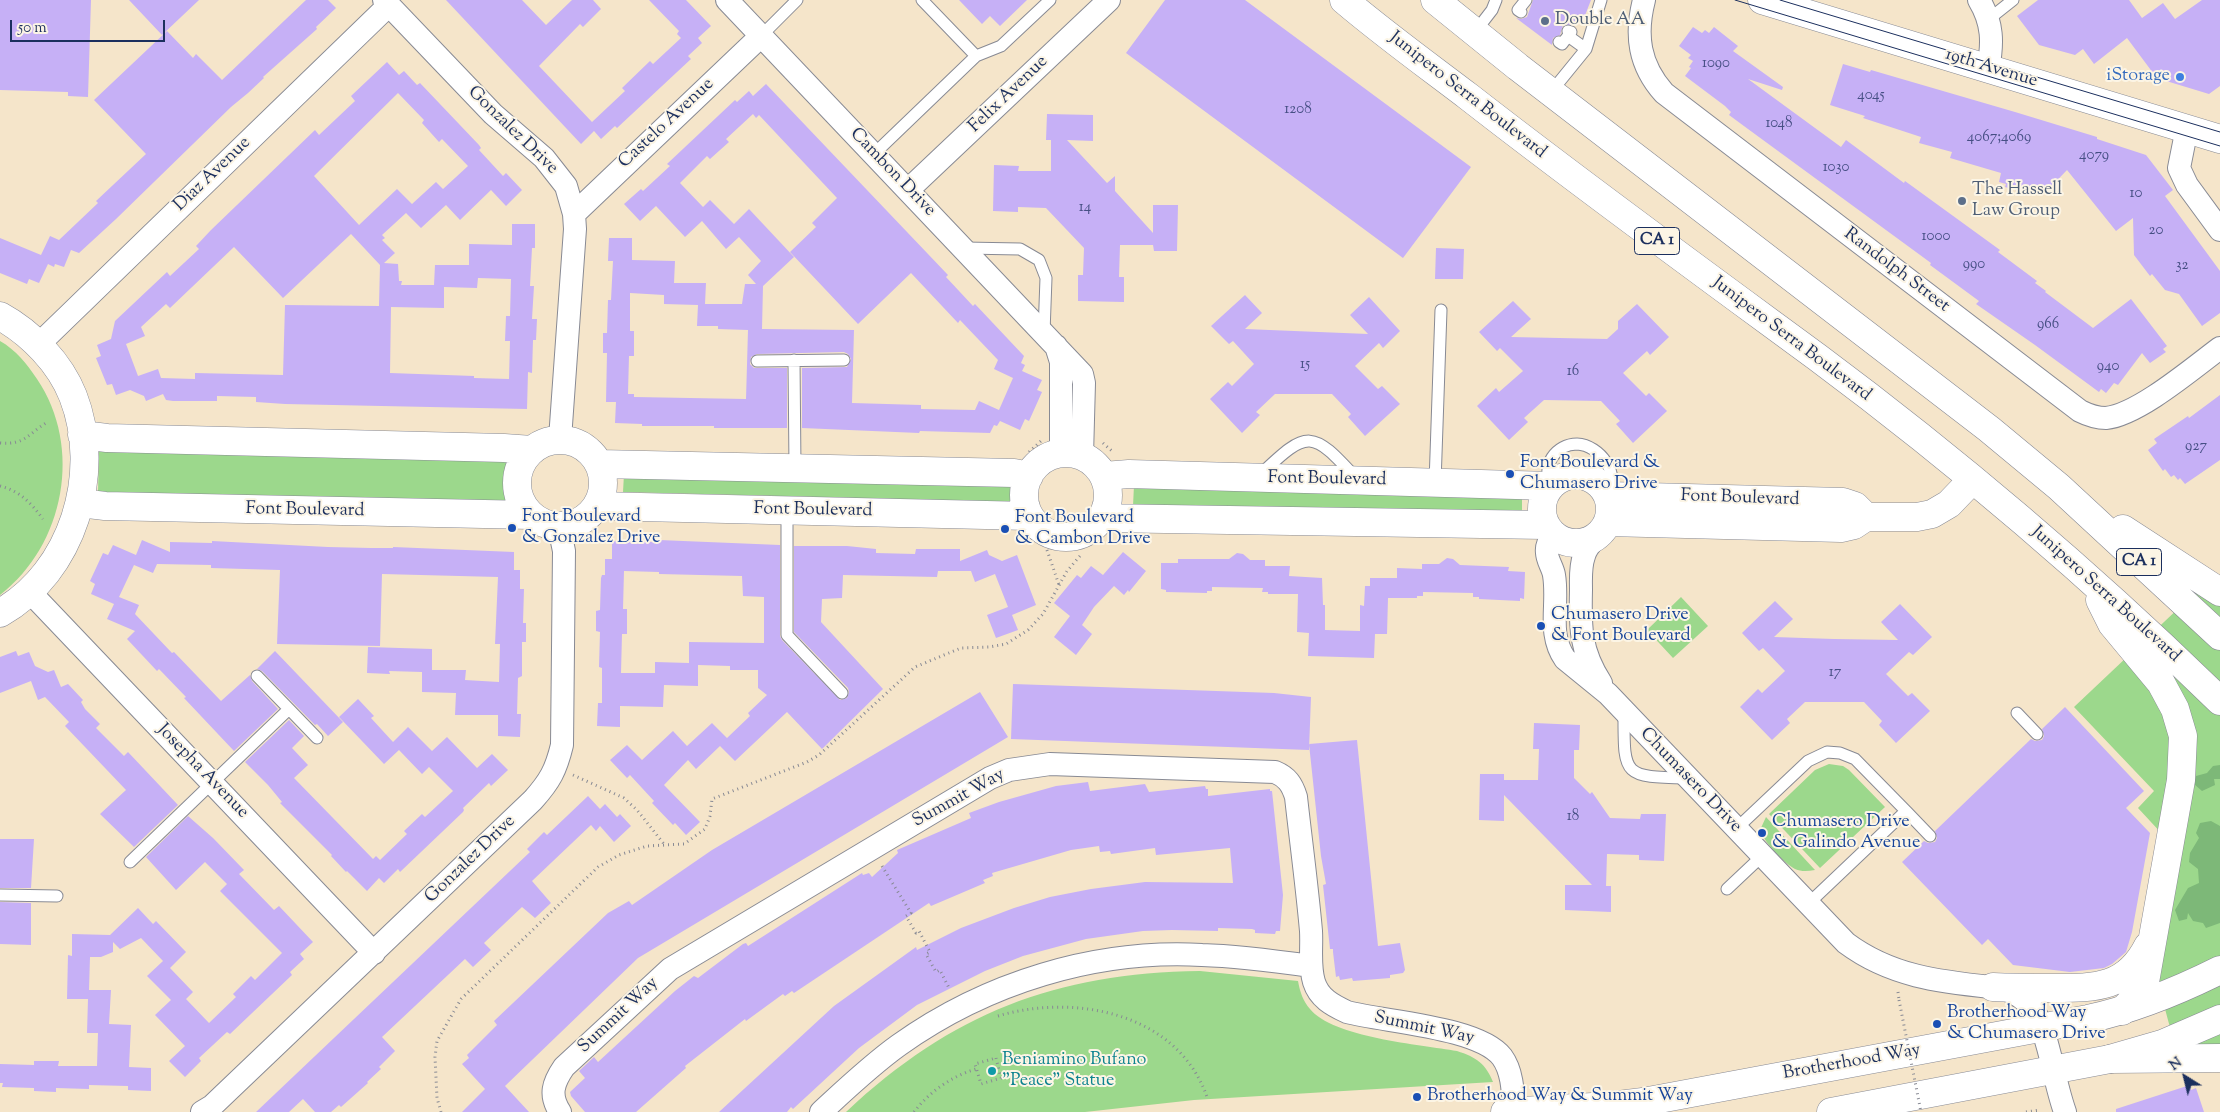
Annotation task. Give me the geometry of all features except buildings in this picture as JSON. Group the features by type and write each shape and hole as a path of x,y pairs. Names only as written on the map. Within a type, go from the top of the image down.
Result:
{"main road":[{"name":"Junipero Serra Boulevard","path":"1344,0 1650,236 1852,385 1972,480 2125,611 2220,701"},
{"name":"19th Avenue","path":"1762,0 2220,139"},
{"name":"CA 1","path":"1445,5 1475,32 1550,92 1918,373 2059,487 2220,636"},
{"path":"0,316 22,330 38,345 60,372 73,396 82,434 84,452 80,503 72,530 57,558 29,591 0,613"},
{"path":"82,434 107,438 532,450"},
{"path":"560,440 579,444 587,449 599,464 604,481 597,506 581,521 559,526 539,521 531,515 520,500 517,482 521,464 532,450 545,442 560,440"},
{"path":"599,464 1014,473 1028,465 1042,461 1063,449 1098,468 1104,476 1107,484 1108,502 1102,518 1086,533 1065,538 1044,531 1030,516 1024,496 1028,465"},
{"name":"Font Boulevard","path":"1104,476 1128,474 1551,485"},
{"path":"1102,518 1549,530 1571,543 1582,543 1605,512 1598,483 1582,475 1565,477 1551,485 1545,494 1542,504 1542,515 1549,530"},
{"name":"Font Boulevard","path":"1605,512 1626,521 1841,528 1854,525 1866,517 1917,517 1932,514 1949,504 1972,480"},
{"path":"2059,487 2220,592"},
{"name":"Font Boulevard","path":"80,503 105,506 531,515"},
{"name":"Font Boulevard","path":"597,506 1030,516"},
{"path":"2091,583 2112,624 2145,662 2165,689 2175,708 2182,736 2181,780 2143,987 2136,998 2122,1011"},
{"path":"1993,988 2084,988 2105,985 2121,978 2134,967 2145,952 2154,930"},
{"name":"Brotherhood Way","path":"1506,1112 1643,1102 2043,1027 2122,1011 2169,993 2220,970"},
{"path":"1831,1112 2110,1059 2162,1044 2220,1019"},
{"path":"2110,1059 2220,1058"}],"street":[{"name":"Cambon Drive","path":"727,0 1082,374 1084,383 1063,449"},
{"name":"Felix Avenue","path":"908,190 1109,0"},
{"name":"Randolph Street","path":"1644,0 1638,31 1640,51 1646,68 1664,93 2080,411 2106,418 2126,412 2145,401 2220,348"},
{"name":"Gonzalez Drive","path":"386,3 493,114 544,158 566,186 574,214 575,230 560,440"},
{"name":"Diaz Avenue","path":"38,345 386,3"},
{"path":"1984,10 1992,38 1988,69"},
{"name":"Castelo Avenue","path":"574,214 761,36"},
{"path":"2187,128 2179,168 2187,185 2220,230"},
{"name":"Chumasero Drive","path":"1605,512 1584,555 1580,624 1584,652 1608,694"},
{"name":"Gonzalez Drive","path":"202,1112 212,1106 533,800 556,770 562,745 564,551 559,526"},
{"name":"Chumasero Drive","path":"1549,530 1546,554 1554,575 1554,626 1557,644 1560,652 1572,666 1608,694 1846,943 1866,957 1889,968 1919,978 2008,990 2024,1000 2037,1013 2043,1027 2065,1112"},
{"name":"Josepha Avenue","path":"29,591 374,953"},
{"name":"Summit Way","path":"560,1112 555,1104 552,1090 556,1078 564,1067 651,985 692,954 990,778 1009,770 1029,766 1060,764 1275,772 1285,777 1293,786 1296,797 1311,932 1311,966 1314,982 1322,996 1332,1005 1347,1012 1462,1034 1491,1047 1502,1058 1509,1072 1514,1112"},
{"path":"821,1112 868,1069 899,1045 968,1004 1042,974 1081,964 1122,958 1200,954 1311,966"}],"lane":[{"path":"761,36 796,0"},
{"path":"922,0 976,56"},
{"path":"874,154 976,56 1001,46 1050,0"},
{"path":"1475,32 1492,10 1496,0"},
{"path":"1550,92 1586,49 1601,0"},
{"path":"1984,10 2013,0"},
{"path":"1565,36 1586,49"},
{"path":"963,248 1020,250 1039,260 1046,278 1050,340"},
{"path":"1435,483 1441,310"},
{"path":"757,360 844,360"},
{"path":"794,360 795,468"},
{"path":"1256,478 1288,449 1301,442 1308,441 1318,442 1327,447 1359,481"},
{"path":"787,510 787,635 842,693"},
{"path":"257,676 316,738"},
{"path":"130,862 289,709"},
{"path":"1624,711 1624,751 1626,761 1631,769 1638,775 1648,777 1687,778"},
{"path":"2017,713 2037,734"},
{"path":"1736,829 1808,760 1828,752 1840,753 1855,759 1930,836"},
{"path":"1808,904 1906,811"},
{"path":"1727,889 1762,856"},
{"path":"0,895 57,896"}],"path":[{"path":"0,443 16,443 29,437 46,423"},
{"path":"1028,465 1035,444 1063,449"},
{"path":"0,486 20,494 31,504 43,520"},
{"path":"1048,550 1059,585"},
{"path":"441,1112 437,1098 435,1057 437,1041 461,999 598,867 619,855 647,846 684,844 705,829 710,816 712,800 807,762 819,755 915,667 961,648 1006,644 1028,630 1043,614 1059,585 1080,556"},
{"path":"564,772 624,798 637,810 664,844"},
{"path":"872,848 900,899 902,897 911,913 906,916 916,933 919,932 930,952 926,954 936,972 940,970 968,1004 986,1020 1009,1013 1068,1007 1098,1010 1127,1017 1148,1026 1180,1053 1194,1070 1207,1097"},
{"path":"1898,991 1921,1112"},
{"path":"996,1058 1001,1078 982,1084 976,1069 975,1064 996,1058"},
{"path":"914,1112 935,1090 950,1080 976,1069"},
{"path":"2026,1112 2040,1110"}],"green space":[{"path":"0,341 16,353 25,363 37,379 51,406 60,434 63,464 60,494 52,523 40,550 22,574 0,595"},
{"path":"99,448 513,460 511,504 98,493"},
{"path":"624,474 1011,484 1010,502 623,492"},
{"path":"1134,485 1522,495 1522,516 1133,506"},
{"path":"2200,588 2220,599 2220,1069 2182,1072 2158,983 2176,849 2138,808 2154,791 2074,707"},
{"path":"1681,597 1708,626 1673,658 1647,630"},
{"path":"1829,764 1843,766 1849,770 1885,807 1820,868 1769,814 1815,770"},
{"path":"2220,765 2220,779 2214,779 2215,785 2202,791 2194,784 2196,776 2207,773 2213,766"},
{"path":"1766,817 1815,870 1803,871 1795,869 1775,852 1765,840 1760,830"},
{"path":"2211,821 2220,826 2220,923 2206,928 2203,923 2193,921 2188,913 2187,919 2179,921 2175,910 2188,888 2199,883 2198,869 2189,862 2190,853 2199,838 2196,833 2200,823"},
{"path":"1200,971 1298,981 1305,1003 1321,1019 1337,1027 1378,1038 1464,1053 1484,1066 1493,1082 1194,1100 1085,1112 846,1112 886,1078 926,1048 966,1024 1008,1005 1052,990 1098,980 1148,974"}],"tram line":[{"path":"1735,0 2220,146"},
{"path":"1780,0 2220,132"}],"place":[{"name":"Double AA","path":"1545,21"},
{"name":"iStorage","path":"2180,77"},
{"name":"The Hassell Law Group","path":"1962,201"},
{"name":"Font Boulevard & Chumasero Drive","path":"1510,474"},
{"name":"Font Boulevard & Gonzalez Drive","path":"512,528"},
{"name":"Font Boulevard & Cambon Drive","path":"1005,529"},
{"name":"Chumasero Drive & Font Boulevard","path":"1541,626"},
{"name":"Chumasero Drive & Galindo Avenue","path":"1762,833"},
{"name":"Brotherhood Way & Chumasero Drive","path":"1937,1024"},
{"name":"Beniamino Bufano \"Peace\" Statue","path":"992,1071"},
{"name":"Brotherhood Way & Summit Way","path":"1417,1097"}]}
